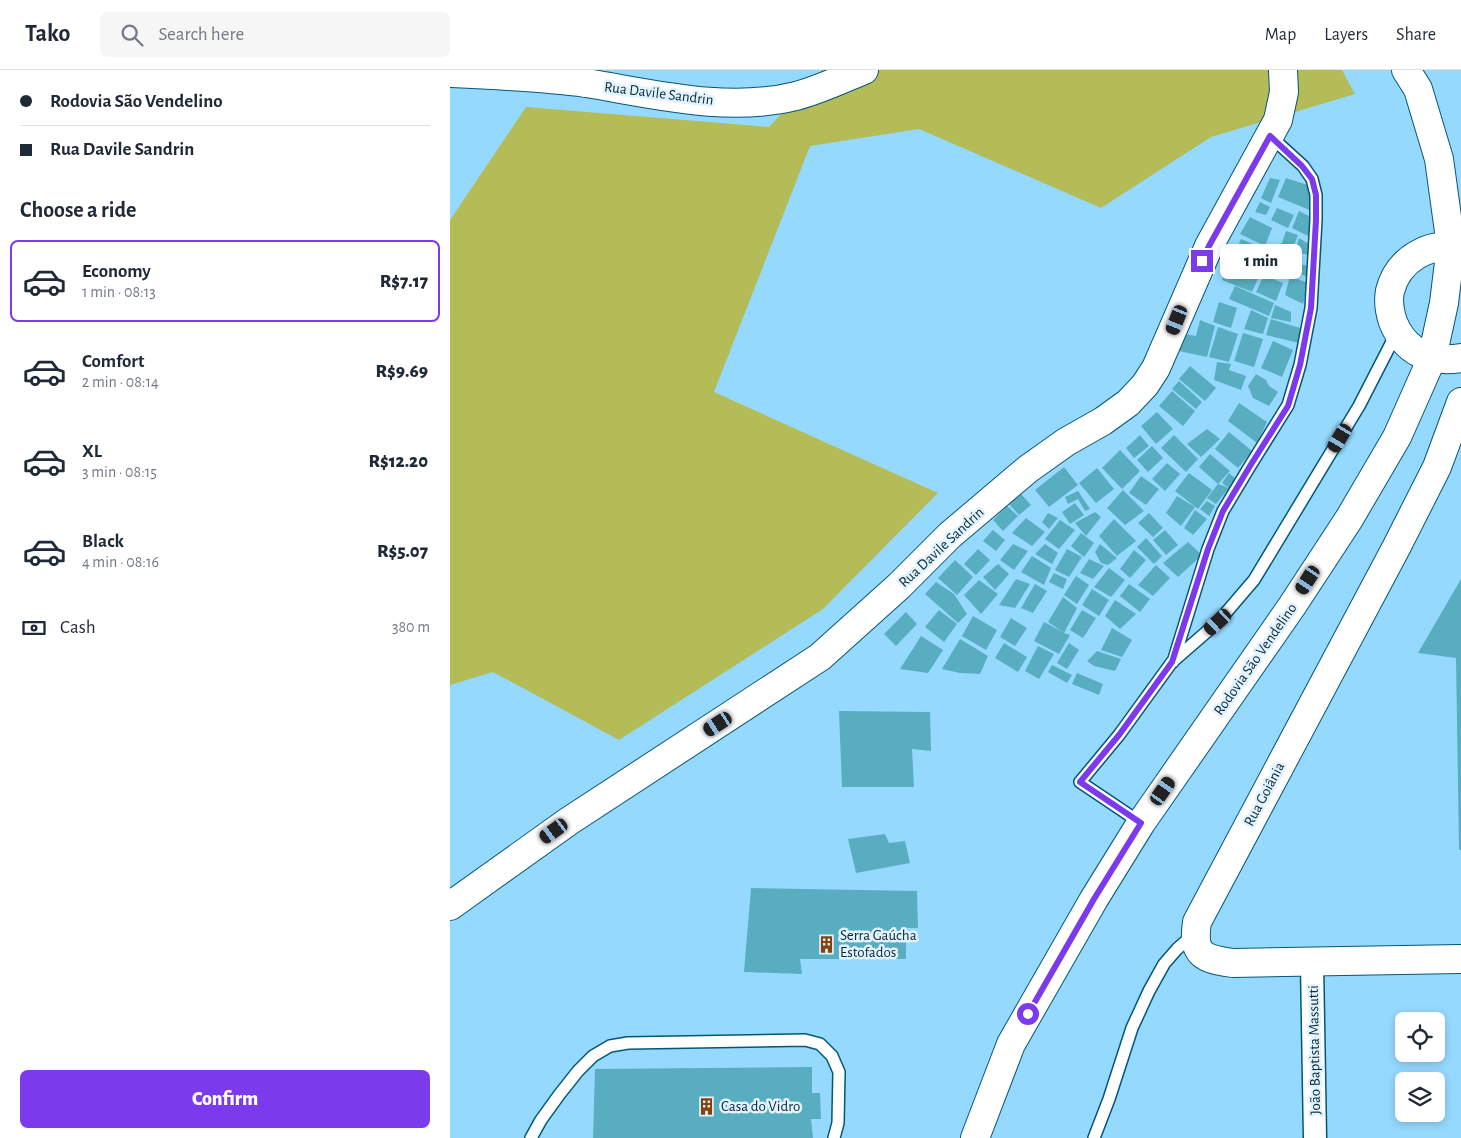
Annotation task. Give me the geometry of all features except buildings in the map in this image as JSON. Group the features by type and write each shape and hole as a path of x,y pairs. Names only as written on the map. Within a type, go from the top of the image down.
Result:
{"main road":[{"name":"Rua Davile Sandrin","path":"450,72 518,76 585,83 659,96 735,102 775,100 796,96 864,70"},
{"name":"Rua Davile Sandrin","path":"450,906 569,821 820,657 899,586 950,535 1028,469 1066,442 1103,421 1128,403 1145,385 1156,368 1209,246 1278,120 1284,92 1283,70"},
{"name":"Rodovia São Vendelino","path":"975,1138 1011,1044 1094,899 1141,823 1292,606 1349,519 1396,437 1432,358 1456,247 1439,159 1418,89 1406,70"},
{"path":"1456,247 1431,248 1412,257 1398,272 1390,292 1390,313 1397,332 1406,344 1418,353 1432,358 1448,360 1461,358"},
{"name":"Rua Goiânia","path":"1195,934 1197,922 1396,548 1436,467 1461,402"},
{"path":"1195,934 1197,945 1203,956 1214,961 1233,963 1461,959"}],"street":[{"name":"João Baptista Massutti","path":"1312,963 1315,1138"}],"lane":[{"path":"1172,662 1208,549 1223,511 1288,406 1300,365 1311,308 1316,195 1312,179 1302,166 1270,136"},
{"path":"1141,823 1080,782 1119,735 1172,662 1218,622 1254,580 1359,406 1397,332"},
{"path":"1094,1138 1132,1028 1149,991 1164,964 1177,949 1195,934"},
{"path":"530,1138 541,1120 578,1071 593,1056 610,1046 628,1042 805,1040 820,1044 832,1056 839,1072 838,1123 834,1138"}],"green space":[{"path":"822,70 1342,70 1355,94 1211,137 1101,208 919,129 810,146 714,392 938,493 823,609 619,740 493,672 450,685 450,220 526,107 769,127"}],"place":[{"name":"Serra Gaúcha Estofados","path":"826,944"},
{"name":"Casa do Vidro","path":"707,1106"}],"route":[{"path":"1028,1014 1094,899 1141,823 1080,782 1119,735 1172,662 1208,549 1223,511 1288,406 1300,365 1311,308 1316,195 1312,179 1302,166 1270,136 1202,261"}]}
